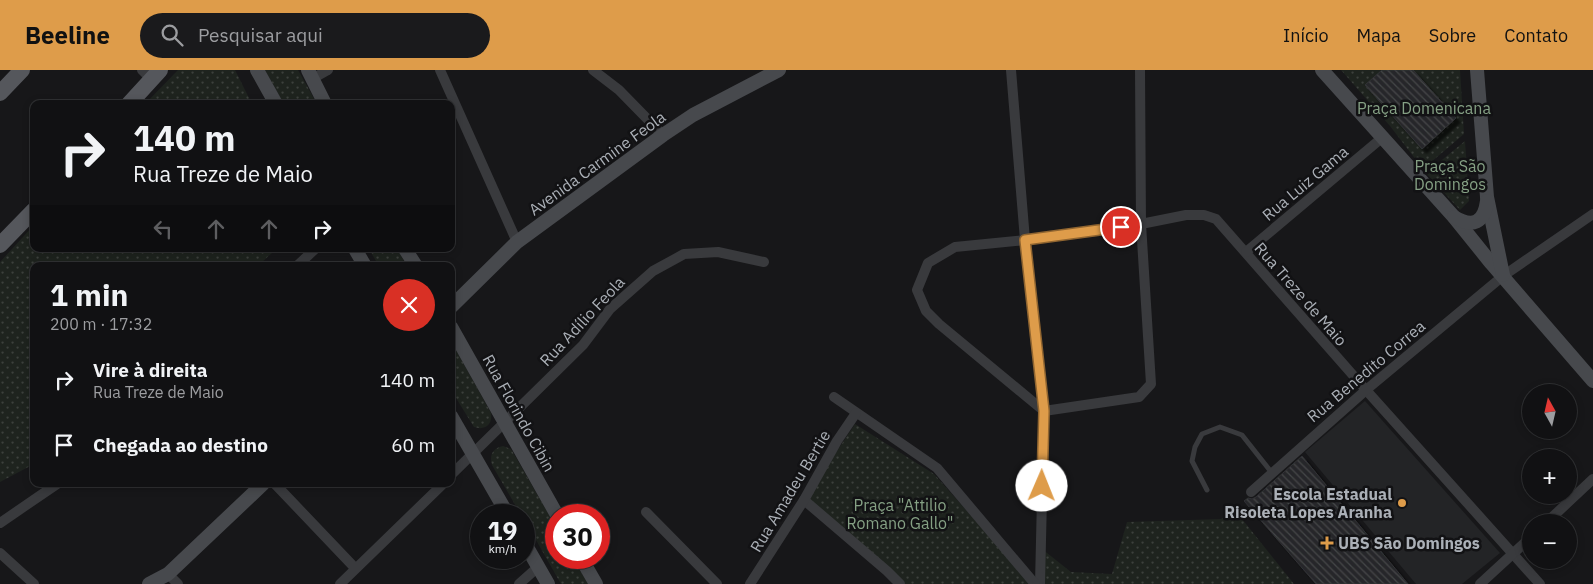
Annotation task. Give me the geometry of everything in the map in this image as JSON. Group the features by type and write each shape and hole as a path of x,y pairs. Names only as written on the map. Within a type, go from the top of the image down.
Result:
{"main road":[{"path":"0,93 22,70"},
{"path":"257,70 274,100"},
{"name":"Avenida Carmine Feola","path":"455,303 516,242 663,134 693,115 779,70"},
{"path":"1322,70 1454,217 1593,382"},
{"path":"1477,70 1487,197 1503,276"},
{"path":"132,100 151,73"},
{"path":"310,74 323,100"},
{"path":"1454,217 1468,223 1481,219 1486,208 1487,197"},
{"path":"0,246 30,214"},
{"name":"Rua Florindo Cibin","path":"455,334 551,504"},
{"path":"455,423 502,504"},
{"path":"149,584 168,574 260,487"},
{"path":"535,562 548,584"},
{"path":"587,569 596,584"}],"street":[{"path":"310,74 328,70"},
{"path":"440,70 453,100"},
{"path":"593,70 619,90 663,134"},
{"path":"1010,70 1025,240 1044,411 1040,584"},
{"path":"1044,411 1139,397 1151,384 1141,224 1140,70"},
{"path":"455,104 516,242"},
{"name":"Rua Luiz Gama","path":"1246,252 1383,138"},
{"name":"Rua Benedito Correa","path":"1251,492 1366,390 1503,276 1593,214"},
{"name":"Rua Treze de Maio","path":"1044,411 926,311 917,290 928,262 955,247 1025,240 1186,216 1204,215 1216,219 1540,584"},
{"path":"301,262 312,252"},
{"name":"Rua Adílio Feola","path":"455,472 583,345 610,309 652,271 684,254 718,252 764,262"},
{"path":"834,397 856,414 937,468 1036,584"},
{"name":"Rua Amadeu Bertie","path":"750,584 856,414"},
{"path":"1556,514 1593,479"},
{"path":"0,523 53,487"},
{"path":"278,487 355,568"},
{"path":"340,584 440,487"},
{"path":"804,500 900,584"},
{"path":"646,512 717,584"},
{"path":"1480,584 1522,546"},
{"path":"0,553 34,584"},
{"path":"519,584 538,567"},
{"path":"168,574 178,584"}],"lane":[{"path":"1207,490 1192,461 1195,447 1202,434 1220,427 1242,434 1272,473"}],"shaded area":[{"name":"Escola Estadual Risoleta Lopes Aranha","path":"1365,401 1500,553 1462,584 1416,584 1305,452"}],"green space":[{"path":"178,70 235,70 250,100 149,100"},
{"path":"265,70 298,70 315,100 282,100"},
{"name":"Praça Domenicana","path":"1341,70 1460,70 1464,134 1423,169 1390,126"},
{"name":"Praça São Domingos","path":"1465,141 1469,201 1460,210 1426,173"},
{"path":"30,229 30,252 273,252 262,262 30,262 30,466 0,482 0,262"},
{"path":"371,252 399,252 405,262 377,262"},
{"path":"455,348 491,413 491,420 487,426 482,428 474,427 455,396"},
{"name":"Praça \"Attilio Romano Gallo\"","path":"855,424 934,474 1032,584 899,584 804,500"},
{"path":"503,446 511,449 545,508 545,556 535,538 535,504 515,504 492,465 491,458 497,448"},
{"path":"1234,509 1294,584 1042,584 1042,549 1071,572 1112,574 1127,522 1221,519"},
{"path":"552,569 579,569 588,584 561,584"}],"building":[{"path":"1382,70 1413,70 1456,118 1422,149 1365,85"},
{"name":"UBS São Domingos","path":"1302,456 1408,584 1316,584 1244,501 1248,498 1256,497"}],"place":[{"name":"Escola Estadual Risoleta Lopes Aranha","path":"1402,503"},
{"name":"UBS São Domingos","path":"1327,543"}],"route":[{"path":"1042,486 1044,411 1025,240 1121,227"}]}
